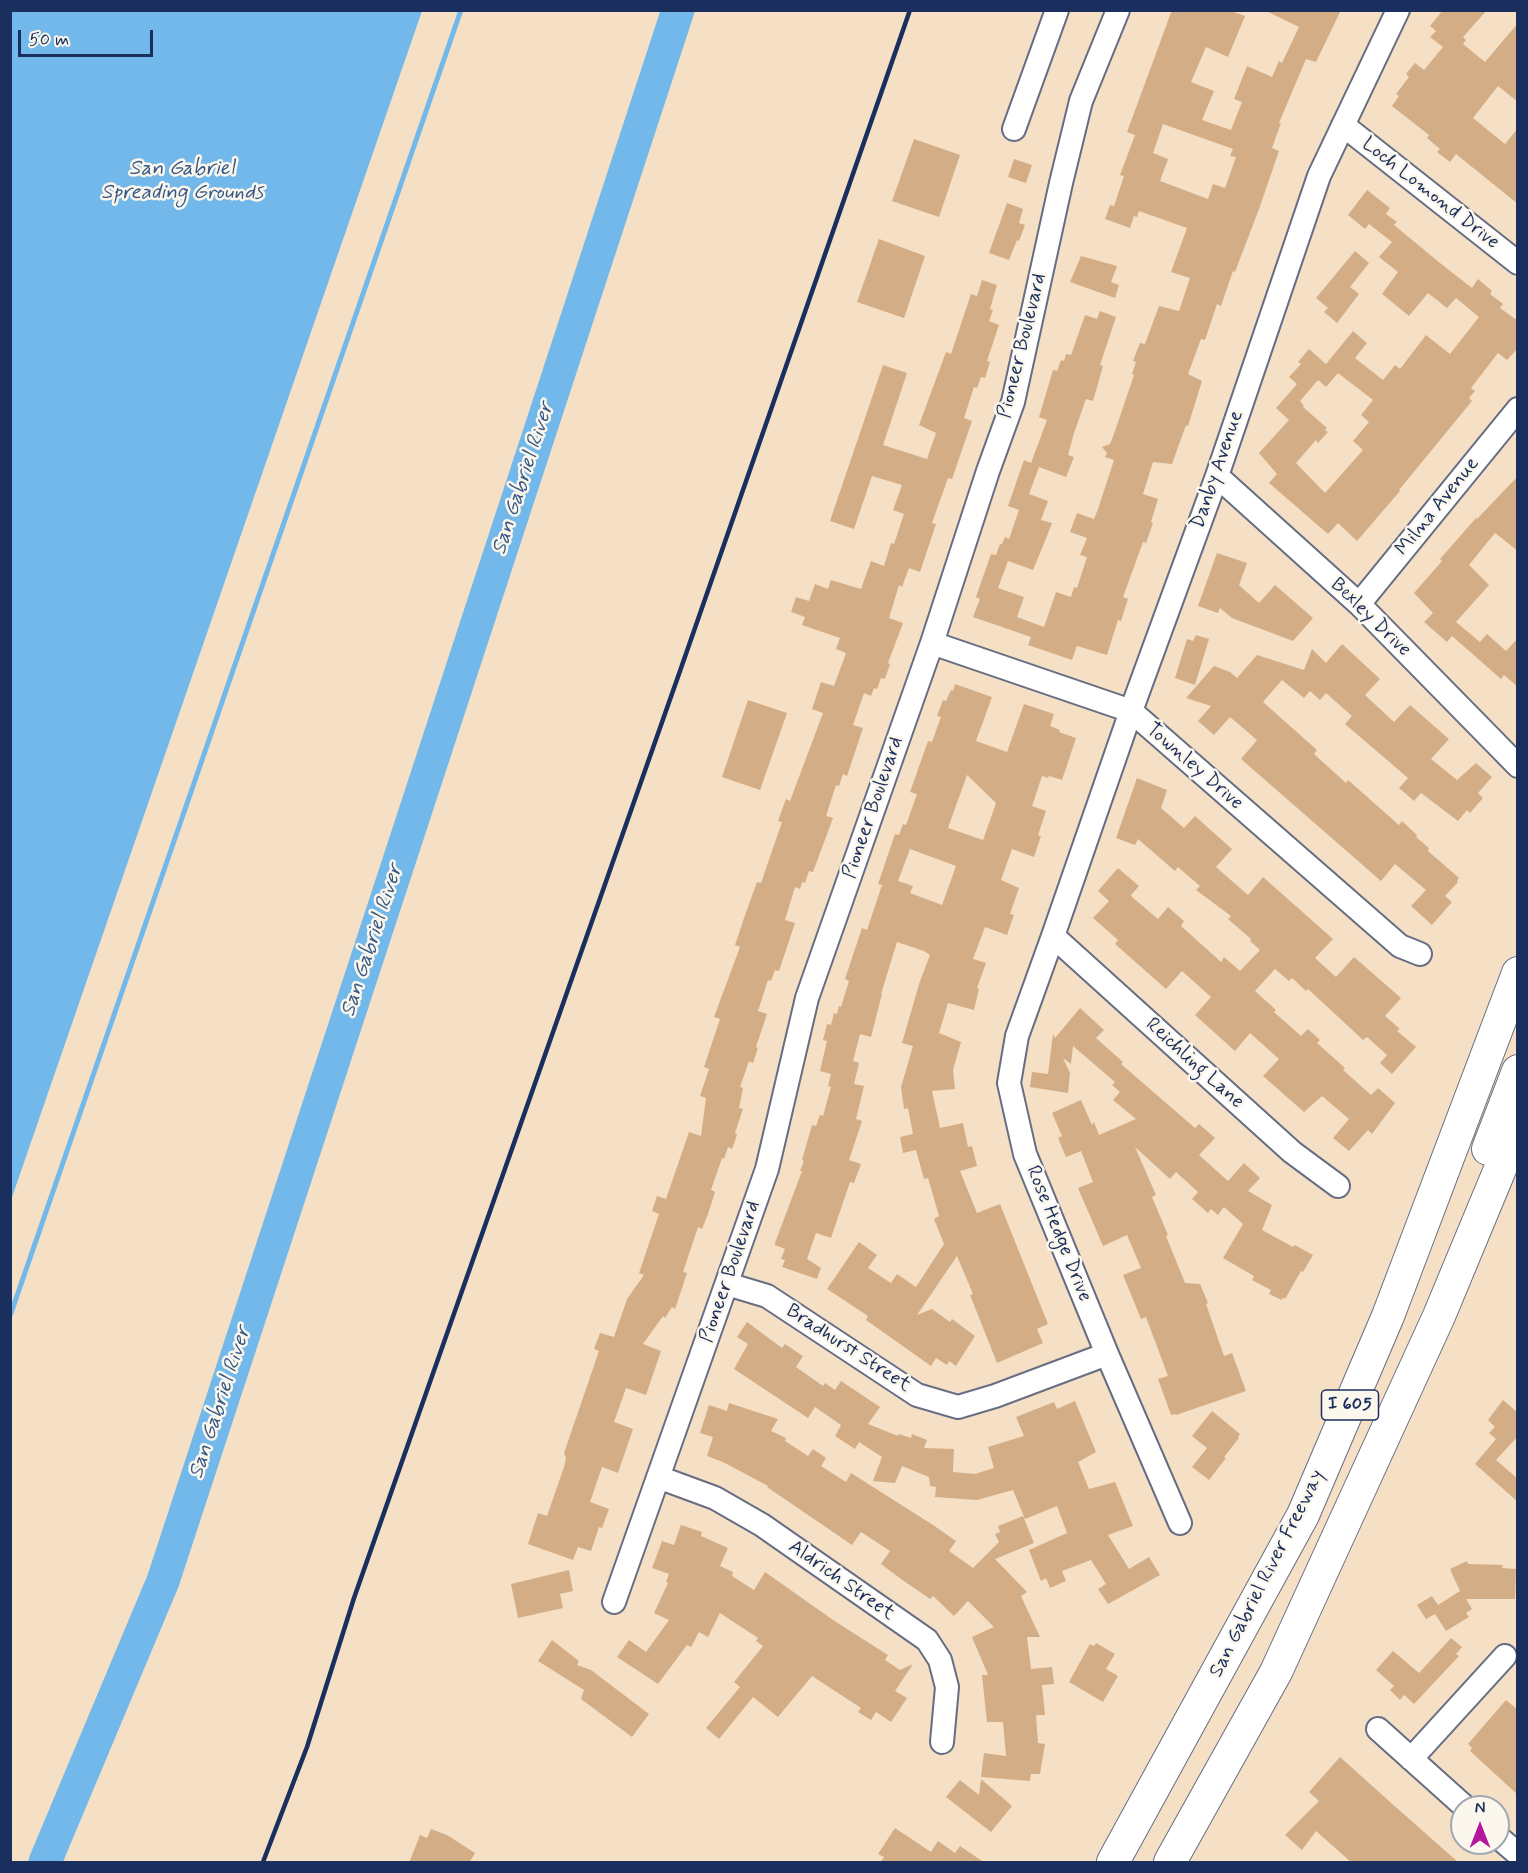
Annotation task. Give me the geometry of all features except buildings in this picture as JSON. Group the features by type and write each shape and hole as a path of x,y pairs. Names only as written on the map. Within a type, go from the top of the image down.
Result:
{"highway":[{"name":"San Gabriel River Freeway","path":"1113,1863 1303,1515 1388,1316 1518,973"},
{"path":"1439,1316 1435,1277 1477,1179 1518,1071"},
{"name":"I 605","path":"1170,1863 1276,1672 1439,1316 1518,1126"},
{"path":"1137,1863 1138,1818"}],"street":[{"path":"1014,129 1056,10"},
{"name":"Pioneer Boulevard","path":"614,1602 767,1169 807,998 932,643 1013,402 1081,101 1118,10"},
{"name":"Danby Avenue","path":"1053,936 1131,711 1217,476 1319,176 1398,10"},
{"name":"Loch Lomond Drive","path":"1343,125 1518,263"},
{"name":"Milna Avenue","path":"1359,604 1518,410"},
{"name":"Bexley Drive","path":"1217,476 1359,604 1518,766"},
{"name":"Townley Drive","path":"932,643 1131,711 1400,946 1420,954"},
{"name":"Reichling Lane","path":"1053,936 1292,1152 1338,1186"},
{"name":"Rose Hedge Drive","path":"1053,936 1017,1036 1009,1083 1025,1154 1107,1354 1180,1523"},
{"name":"Bradhurst Street","path":"727,1284 767,1296 917,1395 958,1407 995,1396 1107,1354"},
{"name":"Aldrich Street","path":"658,1477 715,1498 762,1525 927,1640 940,1660 946,1687 942,1742"},
{"path":"1412,1759 1505,1656"},
{"path":"1378,1729 1452,1795"}],"water":[{"name":"San Gabriel Spreading Grounds","path":"10,11 422,11 11,1200"}],"waterway":[{"path":"10,1316 461,10"},
{"name":"San Gabriel River","path":"45,1862 163,1581 678,10"}],"railway":[{"path":"263,1862 307,1747 354,1598 910,10"}]}
